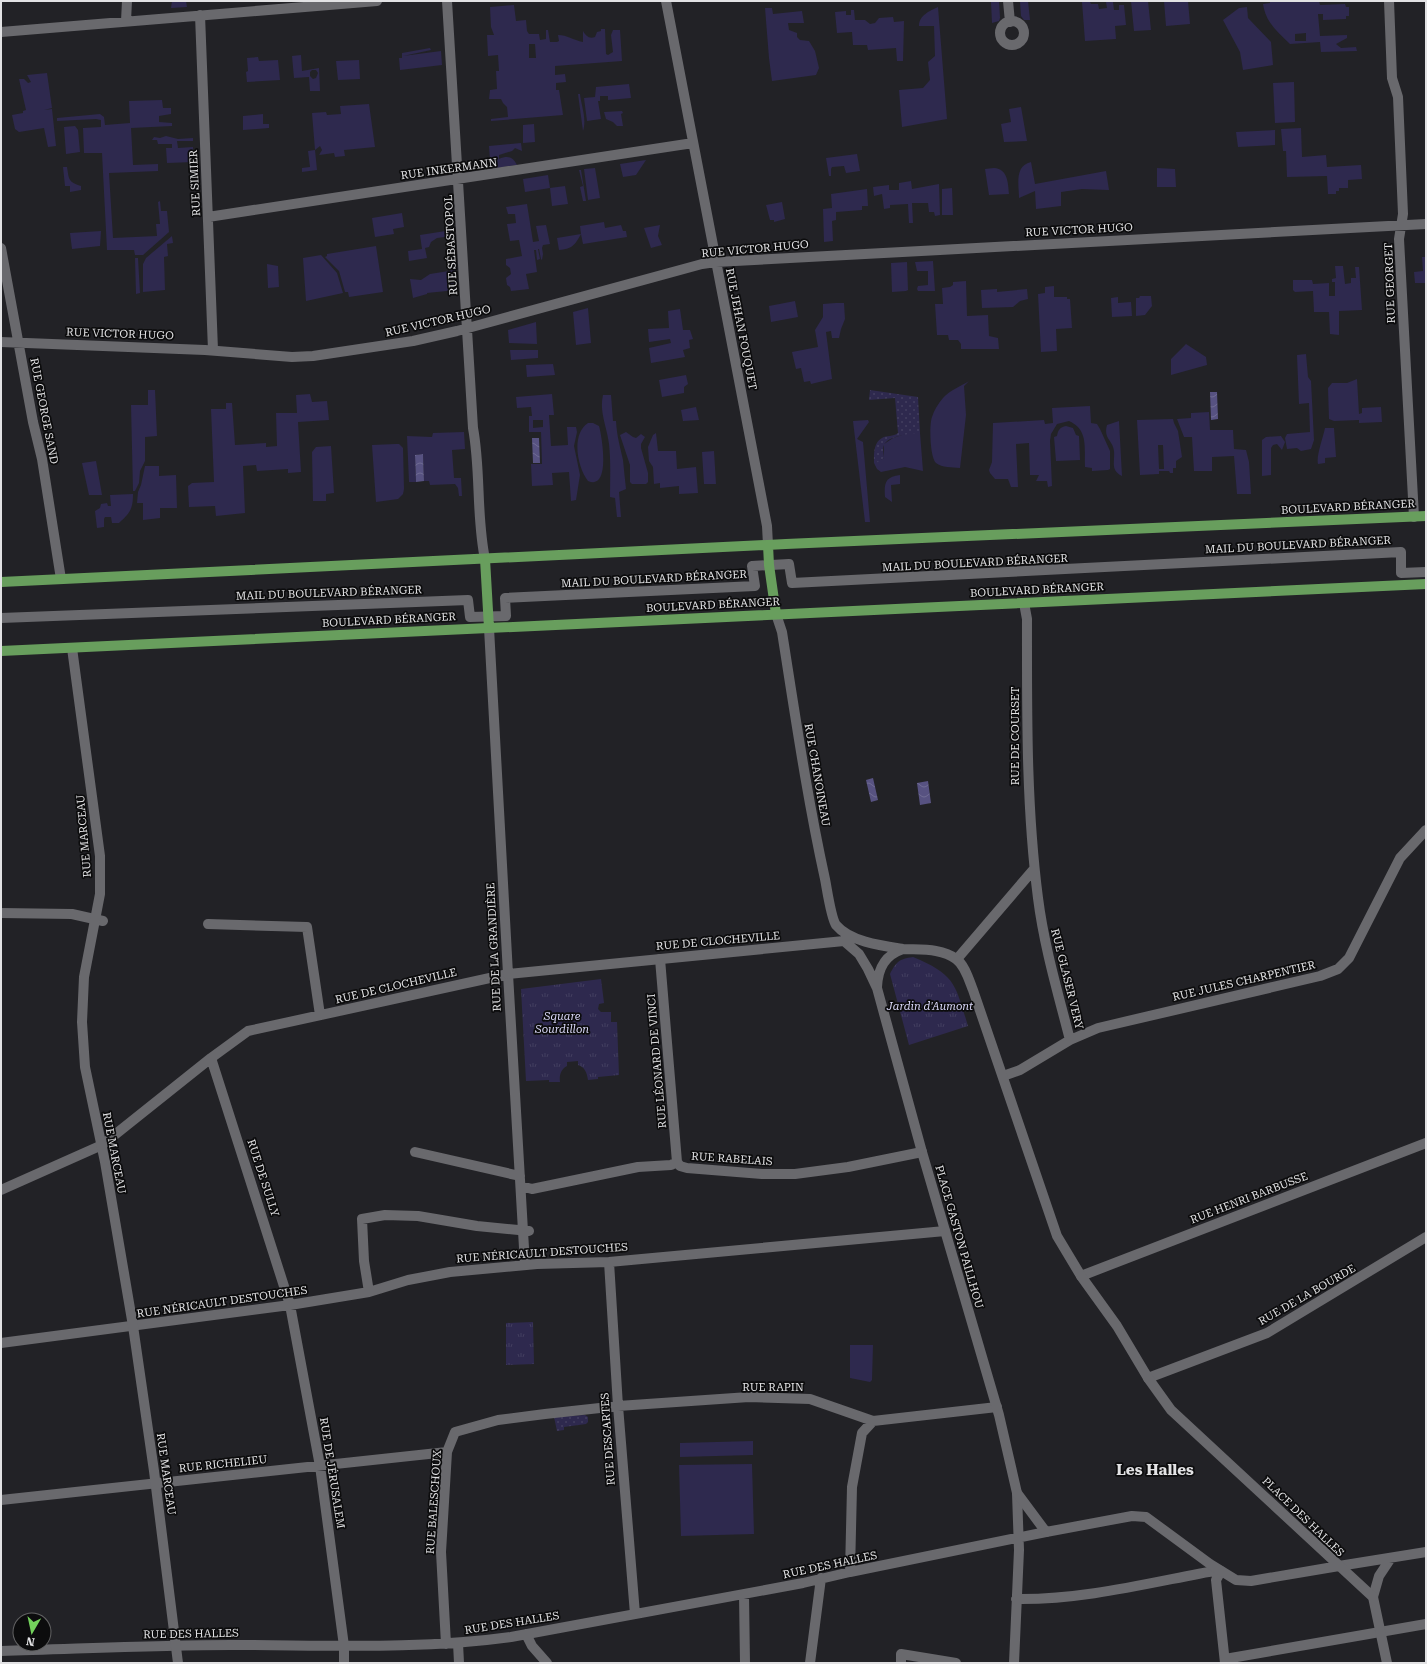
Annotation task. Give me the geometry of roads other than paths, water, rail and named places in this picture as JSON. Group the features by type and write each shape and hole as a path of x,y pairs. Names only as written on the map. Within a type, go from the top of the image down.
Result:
{"main road":[{"name":"BOULEVARD BÉRANGER","path":"1,582 768,545 1426,517"},
{"path":"768,545 769,565 776,614"},
{"path":"485,559 489,628"},
{"name":"BOULEVARD BÉRANGER","path":"1,651 1426,584"}],"street":[{"path":"126,21 127,1"},
{"path":"1,32 200,15 299,4 377,1"},
{"name":"RUE SÉBASTOPOL","path":"447,1 481,539 485,559"},
{"name":"RUE JEHAN FOUQUET","path":"666,1 767,526 768,545"},
{"path":"1008,1 1010,22"},
{"name":"RUE GEORGET","path":"1389,1 1392,78 1398,97 1403,214 1400,246 1414,517"},
{"name":"RUE SIMIER","path":"200,15 213,350"},
{"path":"1010,22 1017,22 1025,33 1020,41 1012,48 998,36 1002,26 1010,22"},
{"name":"RUE INKERMANN","path":"208,217 693,144"},
{"name":"RUE VICTOR HUGO","path":"1,342 213,350 301,357 414,341 702,264 716,262 1426,224"},
{"name":"RUE GEORGE SAND","path":"1,248 33,422 43,467 61,579"},
{"name":"MAIL DU BOULEVARD BÉRANGER","path":"1,618 468,600 470,617 506,616 505,598 755,586 752,566 789,564 792,583 1402,552 1401,573 1426,572"},
{"name":"RUE DE COURSET","path":"1024,602 1027,619 1028,791 1034,869 1042,923"},
{"name":"RUE CHANOINEAU","path":"776,614 782,632 802,759 821,862 834,920 845,938"},
{"name":"RUE DE LA GRANDIÈRE","path":"489,628 520,1176 527,1231 525,1265"},
{"name":"RUE MARCEAU","path":"72,648 100,856 100,921 84,977 82,1022 85,1067 104,1143 133,1326 156,1484 178,1663"},
{"name":"RUE JULES CHARPENTIER","path":"1003,1076 1020,1070 1070,1040 1098,1028 1117,1022 1320,976 1338,969 1344,964 1354,949 1400,858 1426,830"},
{"path":"957,959 1034,869"},
{"path":"1,913 72,914 100,921"},
{"name":"RUE GLASER VERY","path":"1042,923 1070,1040"},
{"path":"208,924 307,927 320,1015"},
{"path":"845,938 903,949 940,952 957,959 965,970 1003,1076 1057,1236 1081,1276 1117,1326 1148,1378"},
{"name":"RUE DE CLOCHEVILLE","path":"1,1190 104,1143 211,1058 248,1031 508,974 660,959 845,938"},
{"name":"PLACE GASTON PAILLHOU","path":"845,938 859,954 877,988 922,1152 997,1407 1017,1493 1019,1538 1014,1663"},
{"name":"PLACE GASTON PAILLHOU","path":"877,988 880,968 890,955 903,949"},
{"name":"RUE LÉONARD DE VINCI","path":"660,959 677,1162"},
{"name":"RUE DE SULLY","path":"211,1058 290,1305"},
{"name":"RUE HENRI BARBUSSE","path":"1081,1276 1426,1143"},
{"path":"415,1152 520,1176"},
{"name":"RUE RABELAIS","path":"521,1186 532,1189 638,1167 671,1165 677,1162 680,1166 687,1168 785,1175 848,1167 922,1152"},
{"path":"369,1292 364,1261 362,1219 385,1215 418,1216 527,1231"},
{"name":"RUE NÉRICAULT DESTOUCHES","path":"1,1343 290,1305 369,1292 408,1280 450,1272 572,1262 609,1262 945,1232"},
{"name":"RUE DE LA BOURDE","path":"1148,1378 1267,1333 1426,1237"},
{"name":"RUE DESCARTES","path":"609,1262 618,1406 634,1614"},
{"name":"RUE DE JÉRUSALEM","path":"290,1305 320,1466 344,1646 344,1663"},
{"name":"PLACE DES HALLES","path":"1148,1378 1171,1410 1338,1566"},
{"name":"RUE RAPIN","path":"618,1406 749,1398 810,1399 873,1421 997,1407"},
{"name":"RUE BALESCHOUX","path":"446,1644 441,1552 447,1452 455,1432 498,1420 618,1406"},
{"path":"850,1572 852,1487 862,1433 873,1421"},
{"name":"RUE RICHELIEU","path":"1,1500 447,1452"},
{"name":"PLACE GASTON PAILLHOU","path":"1017,1493 1046,1532"},
{"name":"PLACE DES HALLES","path":"1019,1538 1132,1516 1146,1517 1236,1580 1251,1580 1338,1566"},
{"name":"RUE DES HALLES","path":"1,1651 229,1645 344,1646 458,1643 526,1634 744,1595 1019,1538"},
{"path":"1338,1566 1426,1552"},
{"path":"1387,1663 1373,1597 1379,1576 1391,1558"},
{"path":"1338,1566 1373,1597"},
{"path":"1016,1599 1056,1598 1109,1591 1220,1570"},
{"path":"1220,1570 1216,1580 1225,1661 1426,1624"},
{"path":"810,1663 822,1578"},
{"path":"744,1595 744,1663"},
{"path":"526,1634 532,1646 547,1663"},
{"path":"458,1643 460,1663"},
{"path":"901,1663 901,1654 956,1663"}],"water":[{"path":"1210,392 1217,392 1218,419 1211,420"},
{"path":"532,438 539,438 540,463 533,463"},
{"path":"423,454 424,481 416,482 415,455"},
{"path":"873,778 878,800 871,802 866,780"},
{"path":"928,781 931,803 920,805 917,783"}],"district":[{"name":"Les Halles","path":"1155,1470"}],"park label":[{"name":"Jardin d'Aumont","path":"930,1006"},
{"name":"Square Sourdillon","path":"562,1022"}]}
